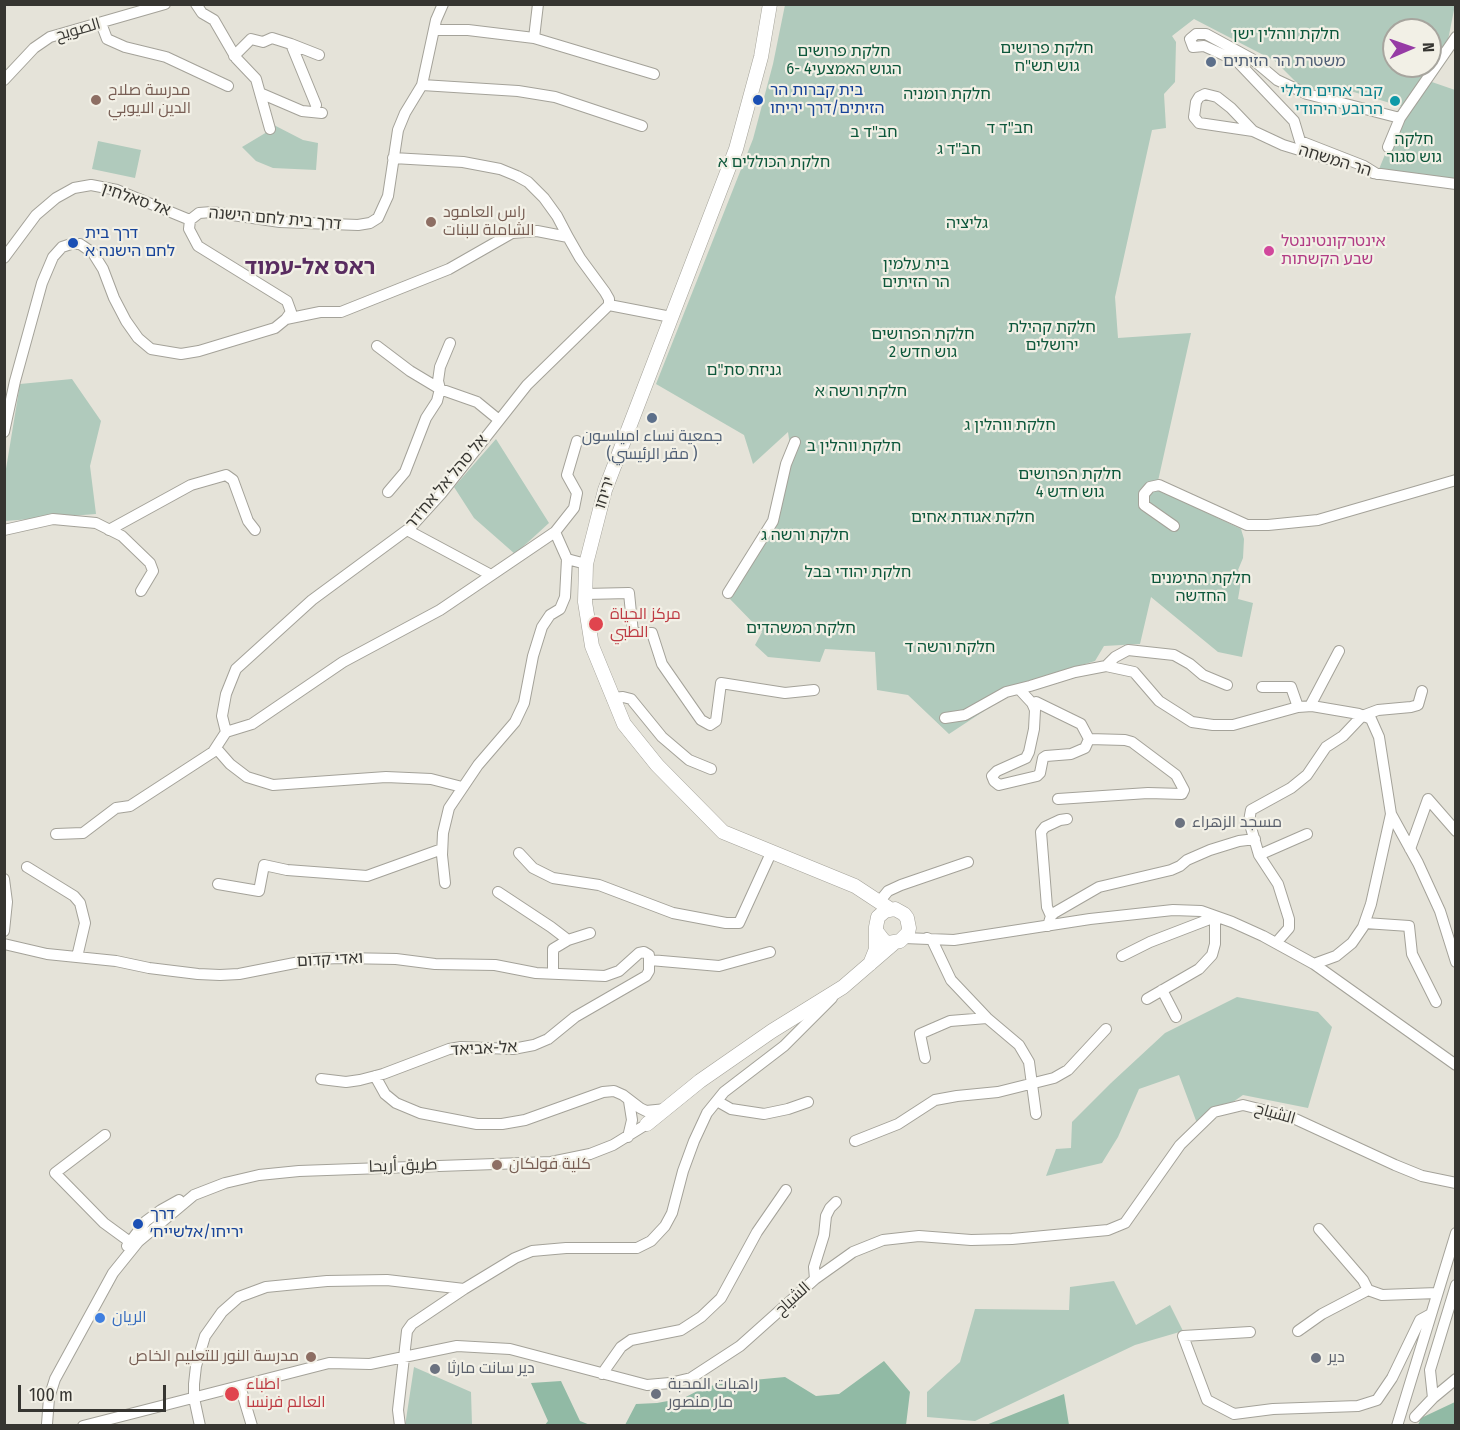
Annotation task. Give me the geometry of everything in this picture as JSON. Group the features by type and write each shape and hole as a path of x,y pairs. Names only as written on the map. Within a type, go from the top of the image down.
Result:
{"main road":[{"name":"יריחו","path":"770,4 761,57 736,149 605,490 586,564 585,594 592,646 612,698 624,724 657,765 723,832 842,881 866,892 885,906"},
{"name":"יריחו","path":"842,881 864,898 872,908 876,927"},
{"path":"843,987 867,969 908,933 909,922 900,911 885,906 881,913 876,927 876,949 867,969"},
{"path":"876,927 884,941 899,940"},
{"name":"طريق أريحا","path":"647,1124 700,1081 772,1031 843,987"}],"street":[{"name":"الصويح","path":"4,80 34,48 50,38 165,4"},
{"path":"196,4 202,13 214,21 234,56 256,79 270,129"},
{"name":"דרך בית לחם הישנה","path":"286,319 291,312 287,301 198,246 189,229 190,220 199,213 212,212 280,222 358,225 370,223 378,218 388,196 398,130 405,113 422,85 436,20 443,4"},
{"path":"534,38 538,4"},
{"path":"101,23 107,39 125,47 166,57 228,86"},
{"path":"434,30 468,30 534,38 654,74"},
{"path":"1377,174 1364,166 1300,141 1294,121 1237,61 1204,46 1193,47 1190,39 1196,34 1206,34 1252,59 1277,80 1307,94 1400,118"},
{"path":"1388,147 1400,118 1455,37"},
{"path":"234,56 251,39 263,42 272,38 319,55"},
{"path":"260,93 302,111 319,109 291,44"},
{"path":"422,85 518,91 555,97 642,126"},
{"name":"הר המשחה","path":"1253,130 1199,123 1194,117 1196,102 1205,94 1217,98 1231,108 1253,130 1282,145 1377,174 1455,184"},
{"path":"393,158 464,162 500,169 528,182 557,216 580,258 605,292 609,305 671,317"},
{"name":"אל סאלחין","path":"4,258 36,215 56,198 74,188 92,185 117,190 190,220"},
{"path":"4,432 27,334 42,284 53,257 62,248 71,244 80,244 93,253 103,268 114,298 126,321 138,338 151,349 181,354 199,351 275,328 286,319 320,312 341,312 449,269 512,233 537,231 568,237"},
{"name":"אל סהל אל אח'דר","path":"226,732 222,716 226,694 236,669 312,600 407,531 441,494 526,385 609,305"},
{"path":"388,492 405,472 426,418 437,401 440,389 438,381 440,368 450,343"},
{"path":"377,346 410,371 440,389 477,402 499,420"},
{"path":"56,834 83,832 116,808 130,806 213,752 226,732 252,724 343,662 440,610 555,532 574,508 577,493 567,475 577,441"},
{"path":"728,593 773,521 786,464 795,442"},
{"path":"109,530 191,485 226,475 233,480 248,521 255,530"},
{"path":"1174,526 1144,505 1144,494 1150,487 1159,485 1247,525 1268,525 1318,520 1455,480"},
{"path":"4,530 53,519 96,523 122,536 150,563 153,571 141,591"},
{"path":"407,531 491,575"},
{"path":"445,883 442,849 449,808 462,787 515,722 524,703 533,656 542,627 550,615 561,609 565,597 567,559 555,532"},
{"path":"567,559 586,564"},
{"path":"585,594 628,593 633,633 652,633 662,664 701,720 710,725 716,721 721,683 785,693 814,690"},
{"path":"1107,666 1115,657 1128,650 1174,655 1203,675 1227,685"},
{"path":"1310,706 1339,651"},
{"path":"945,718 965,715 1006,692 1075,672 1107,666 1134,672 1159,701 1192,722 1233,725 1298,707 1310,706 1334,708 1371,719 1378,737 1391,814 1440,911 1455,962"},
{"path":"1262,687 1291,687 1298,707"},
{"path":"1019,689 1032,703 1035,710 1035,729 1029,752 1026,758 997,771 992,776 993,781 999,785 1037,776 1040,773 1043,758 1071,754 1085,748 1089,739"},
{"path":"1276,943 1289,928 1289,919 1278,884 1259,855 1249,820 1251,810 1291,788 1307,775 1326,747 1343,736 1362,716 1378,710 1418,705 1422,691"},
{"path":"612,698 631,699 662,738 689,759 711,769"},
{"path":"1032,703 1036,702 1081,724 1089,739"},
{"path":"1058,799 1148,793 1182,794 1184,790 1176,775 1132,742 1089,739"},
{"path":"216,748 230,764 247,777 273,785 386,777 431,779 462,787"},
{"path":"1410,849 1428,799 1455,831"},
{"path":"1314,964 1336,956 1352,943 1365,923 1391,814"},
{"path":"1049,921 1041,832 1045,827 1067,819"},
{"path":"1259,855 1307,834"},
{"path":"1049,921 1099,887 1171,870 1210,850 1239,841 1255,839"},
{"path":"218,884 259,891 264,864 287,870 367,876 442,849"},
{"path":"519,853 533,868 553,878 599,885 673,913 726,923 739,923 771,853"},
{"path":"885,906 888,891 968,862"},
{"path":"27,867 74,896 80,903 85,922 77,957"},
{"path":"4,879 7,902 4,931"},
{"path":"498,892 568,940"},
{"path":"899,940 954,940 1049,921 1173,910 1201,911 1232,922 1314,964 1455,1065"},
{"path":"1122,956 1150,942 1215,917"},
{"path":"1147,999 1199,969 1212,955 1215,944 1215,917"},
{"path":"909,922 921,936 932,940 951,980 987,1018 1019,1046 1029,1062 1036,1114"},
{"path":"1365,923 1409,926 1412,954 1436,1002"},
{"path":"553,973 553,949 568,940 590,933"},
{"name":"ואדי קדום","path":"4,944 47,954 116,961 198,974 239,974 284,963 341,958 495,965 536,973 612,975 639,953 644,952 649,957"},
{"path":"649,957 718,966 770,952"},
{"name":"אל-אביאד","path":"321,1079 346,1082 375,1076 449,1049 461,1047 513,1049 534,1045 548,1039 575,1017 646,976 649,971 649,957"},
{"path":"400,1425 398,1410 407,1331 412,1324 464,1289 515,1258 532,1251 566,1248 638,1248 651,1241 665,1226 672,1213 683,1171 707,1113 724,1092 784,1046 843,987"},
{"path":"1162,990 1176,1017"},
{"path":"925,1058 920,1034 950,1021 987,1018"},
{"path":"855,1141 898,1124 935,1100 998,1092 1054,1078 1068,1070 1106,1029"},
{"path":"375,1076 385,1094 396,1103 420,1113 477,1124 502,1124 525,1120 603,1092 614,1091 646,1110 666,1109"},
{"path":"628,1137 632,1120 629,1101"},
{"path":"717,1101 731,1109 764,1114 788,1109 808,1101"},
{"name":"الشياح","path":"83,1425 98,1424 329,1363 370,1364 457,1346 510,1349 647,1385 691,1378 740,1346 815,1279 853,1252 883,1240 919,1236 971,1240 1012,1239 1108,1230 1125,1223 1179,1145 1214,1112 1243,1105 1291,1117 1422,1176 1455,1183"},
{"name":"طريق أريحا","path":"47,1425 49,1398 55,1379 113,1273 138,1242 194,1195 225,1183 259,1175 299,1171 551,1162 590,1154 628,1137 647,1124"},
{"path":"105,1135 55,1173 104,1223 130,1242"},
{"path":"602,1374 621,1347 632,1340 681,1330 701,1317 721,1298 757,1232 786,1190"},
{"path":"113,1273 130,1242 146,1221 181,1199 194,1195"},
{"path":"815,1279 814,1267 824,1235 826,1216 836,1202"},
{"path":"1319,1229 1363,1280 1368,1290 1382,1295 1437,1293"},
{"path":"1397,1425 1437,1293 1451,1263 1455,1233"},
{"path":"200,1425 194,1398 196,1366 205,1335 222,1312 239,1297 266,1287 327,1281 387,1280 464,1289"},
{"path":"1433,1398 1430,1370 1455,1285"},
{"path":"1298,1331 1322,1314 1368,1290"},
{"path":"1250,1332 1183,1336 1207,1400 1234,1414 1273,1409 1358,1406 1377,1400 1392,1378 1420,1320 1431,1314"},
{"path":"1415,1417 1455,1379"},
{"path":"240,1386 252,1425"}],"green space":[{"name":"בית עלמין הר הזיתים","path":"785,5 1455,5 1448,40 1442,49 1442,18 1382,18 1382,78 1422,78 1403,107 1344,89 1322,92 1298,84 1275,61 1194,19 1172,36 1176,42 1175,82 1164,94 1166,128 1152,130 1115,297 1118,338 1191,333 1158,481 1159,490 1241,529 1244,539 1243,558 1238,570 1242,575 1238,599 1253,603 1242,657 1218,652 1151,597 1140,644 1104,646 1095,661 1001,689 984,711 949,734 908,695 877,690 875,652 825,649 820,662 768,657 755,645 762,632 729,598 777,525 792,459 788,432 753,464 744,435 656,384 753,139 773,64"},
{"name":"חלקה גוש סגור","path":"1429,81 1455,90 1455,180 1377,174 1400,118"},
{"path":"270,123 303,140 318,143 316,170 273,168 256,161 242,147 267,132"},
{"path":"98,141 141,150 135,178 92,169"},
{"path":"72,379 101,421 90,466 96,514 5,521 5,475 20,384"},
{"path":"496,439 549,523 515,554 474,518 454,487"},
{"path":"1237,997 1318,1012 1332,1027 1308,1108 1243,1095 1198,1126 1179,1075 1139,1089 1118,1137 1102,1163 1046,1176 1056,1149 1071,1148 1072,1122 1111,1083 1165,1033"},
{"path":"1114,1281 1136,1325 1170,1305 1183,1331 1135,1345 975,1421 927,1417 927,1392 960,1362 975,1309 1069,1310 1070,1287"},
{"path":"884,1361 910,1392 906,1425 625,1425 636,1404 684,1398 705,1387 732,1382 785,1377 816,1396 839,1394"},
{"path":"414,1367 471,1392 472,1425 405,1426"},
{"path":"561,1381 580,1421 590,1425 545,1425 548,1421 531,1383"},
{"path":"1064,1394 1069,1425 986,1425"},
{"path":"1455,1402 1455,1425 1418,1425 1421,1418"}],"place":[{"name":"משטרת הר הזיתים","path":"1211,62"},
{"name":"مدرسة صلاح الدين الايوبي","path":"96,100"},
{"name":"בית קברות הר הזיתים/דרך יריחו","path":"758,100"},
{"name":"קבר אחים חללי הרובע היהודי","path":"1395,101"},
{"name":"راس العامود الشاملة للبنات","path":"431,222"},
{"name":"דרך בית לחם הישנה א","path":"73,243"},
{"name":"אינטרקונטיננטל שבע הקשתות","path":"1269,251"},
{"name":"جمعية نساء اميلسون (مقر الرئيسي )","path":"652,418"},
{"name":"مركز الحياة الطبي","path":"596,624"},
{"name":"مسجد الزهراء","path":"1180,823"},
{"name":"كلية فولكان","path":"497,1165"},
{"name":"דרך יריחו/אלשייח׳","path":"138,1224"},
{"name":"الريان","path":"100,1318"},
{"name":"مدرسة النور للتعليم الخاص","path":"311,1357"},
{"name":"دير","path":"1316,1358"},
{"name":"دير سانت مارثا","path":"435,1369"},
{"name":"اطباء العالم فرنسا","path":"232,1394"},
{"name":"راهبات المحبة مار منصور","path":"656,1394"}],"district":[{"name":"ראס אל-עמוד","path":"310,268"}],"park label":[{"name":"חלקת ווהלין ישן","path":"1286,35"},
{"name":"חלקת פרושים גוש תש\"ח","path":"1047,58"},
{"name":"חלקת פרושים הגוש האמצעי4 -6","path":"844,61"},
{"name":"חלקת רומניה","path":"947,95"},
{"name":"חב\"ד ד","path":"1010,129"},
{"name":"חב\"ד ב","path":"874,133"},
{"name":"חב\"ד ג","path":"959,150"},
{"name":"חלקת הכוללים א","path":"774,163"},
{"name":"גליציה","path":"967,224"},
{"name":"חלקת קהילת ירושלים","path":"1052,337"},
{"name":"חלקת הפרושים גוש חדש 2","path":"923,344"},
{"name":"גניזת סת\"ם","path":"744,371"},
{"name":"חלקת ורשה א","path":"861,392"},
{"name":"חלקת ווהלין ג","path":"1010,426"},
{"name":"חלקת ווהלין ב","path":"854,447"},
{"name":"חלקת הפרושים גוש חדש 4","path":"1070,484"},
{"name":"חלקת אגודת אחים","path":"973,518"},
{"name":"חלקת ורשה ג","path":"805,536"},
{"name":"חלקת יהודי בבל","path":"858,573"},
{"name":"חלקת התימנים החדשה","path":"1201,588"},
{"name":"חלקת המשהדים","path":"801,629"},
{"name":"חלקת ורשה ד","path":"950,648"}]}
